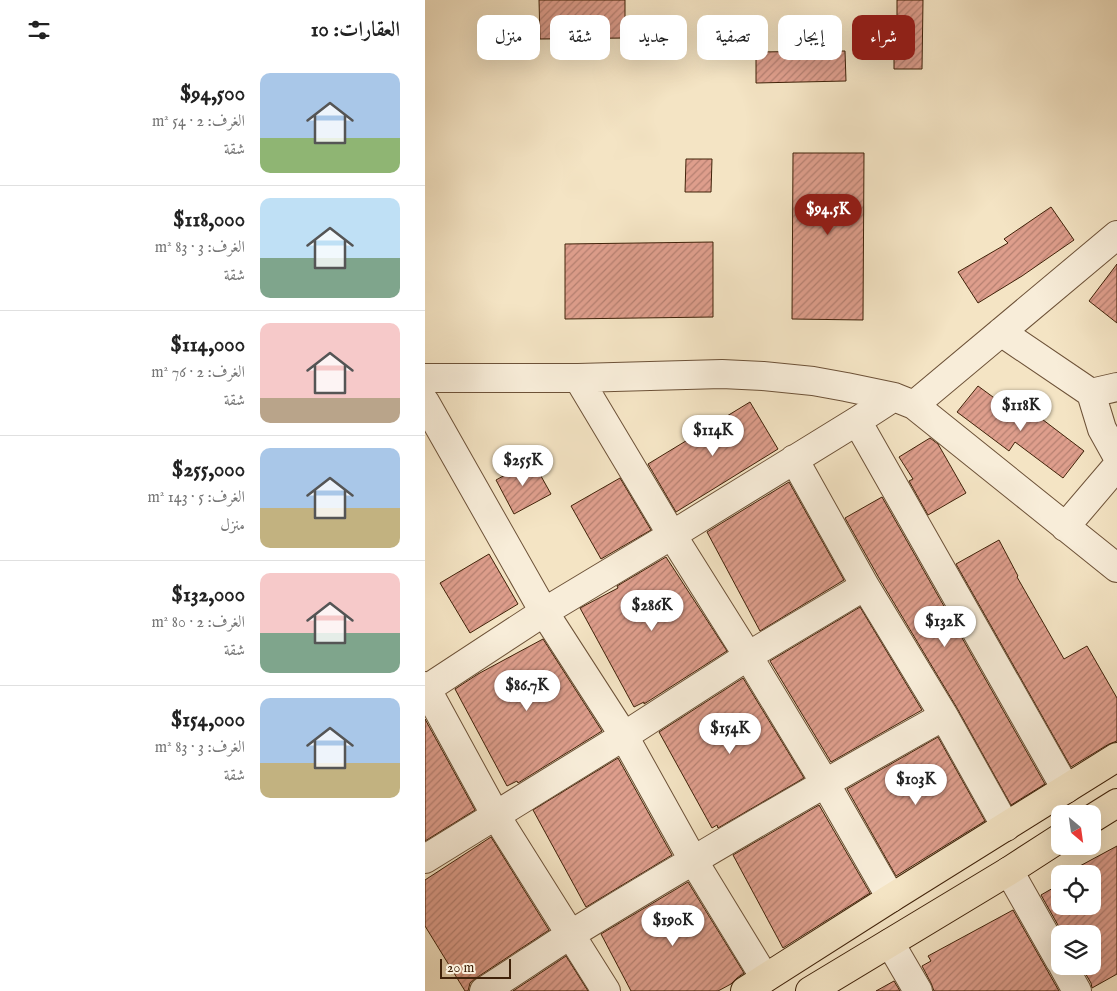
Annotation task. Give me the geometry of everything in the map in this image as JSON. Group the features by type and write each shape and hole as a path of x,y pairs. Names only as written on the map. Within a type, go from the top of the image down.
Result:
{"main road":[{"path":"755,985 1117,757"},
{"path":"1101,813 1117,803"},
{"path":"809,991 1051,844"}],"street":[{"path":"606,991 497,816 425,688 544,612 857,421 904,401 1001,332 1117,235"},
{"path":"1001,332 1091,393 1102,429 1117,456"},
{"path":"425,378 578,378 722,374 813,381 904,401 1117,568"},
{"path":"578,378 825,783 891,898"},
{"path":"1091,393 1117,387"},
{"path":"425,402 544,612 624,736 693,860 755,985"},
{"path":"857,421 1066,788"},
{"path":"794,459 865,586 944,716 1006,827"},
{"path":"1065,527 1117,466"},
{"path":"425,859 497,816 748,656 865,586"},
{"path":"484,991 571,934 693,860 944,716"},
{"path":"1009,871 1051,946"},
{"path":"890,943 918,991"},
{"path":"1068,975 1077,991"}],"building":[{"path":"539,0 625,0 625,15 620,15 620,38 610,38 610,15 550,15 550,39 540,39"},
{"path":"897,0 923,0 922,69 894,69 894,60 915,60 915,15 897,15"},
{"path":"842,51 845,51 846,81 756,83 756,60 768,60 768,52 778,52 778,60 842,60"},
{"path":"793,153 864,153 863,320 792,319"},
{"path":"686,159 712,159 711,192 685,192"},
{"path":"1051,207 1074,240 1022,276 978,303 958,272 1008,243 1004,239"},
{"path":"713,242 713,317 565,319 565,244"},
{"path":"1117,264 1117,323 1089,301"},
{"path":"978,386 1027,422 1034,413 1084,451 1063,478 1015,442 1009,451 957,412"},
{"path":"750,402 778,449 676,512 648,464"},
{"path":"930,438 938,444 966,493 928,515 909,481 913,479 899,457"},
{"path":"532,460 551,494 514,514 496,480"},
{"path":"620,478 651,530 601,559 571,506"},
{"path":"789,482 844,580 760,631 707,532"},
{"path":"882,497 1045,784 1011,805 957,708 845,518"},
{"path":"999,540 1017,577 1064,659 1087,646 1117,698 1117,741 1071,767 956,564"},
{"path":"489,554 518,604 470,633 440,583"},
{"path":"666,557 727,651 644,704 644,702 634,707 580,608 618,588 617,586"},
{"path":"860,607 922,710 831,762 770,661"},
{"path":"543,639 602,731 518,783 517,781 507,786 455,689 478,674"},
{"path":"743,678 804,778 718,828 717,825 712,828 659,732"},
{"path":"425,719 475,810 425,841"},
{"path":"938,737 985,821 896,876 847,789"},
{"path":"618,758 672,855 586,907 533,810"},
{"path":"819,805 870,893 783,948 733,855"},
{"path":"491,837 549,930 476,978 470,983 468,991 465,991 425,926 425,880"},
{"path":"1117,846 1117,974 1092,988 1086,975 1101,975 1101,925 1058,925 1052,915 1101,915 1101,865 1082,865"},
{"path":"688,882 744,973 731,984 718,991 631,991 601,934"},
{"path":"1051,889 1051,913 1041,895"},
{"path":"1013,910 1059,991 934,991 922,966 931,961 928,956"},
{"path":"566,956 588,991 513,991 548,968"},
{"path":"894,981 900,991 876,991"}]}
